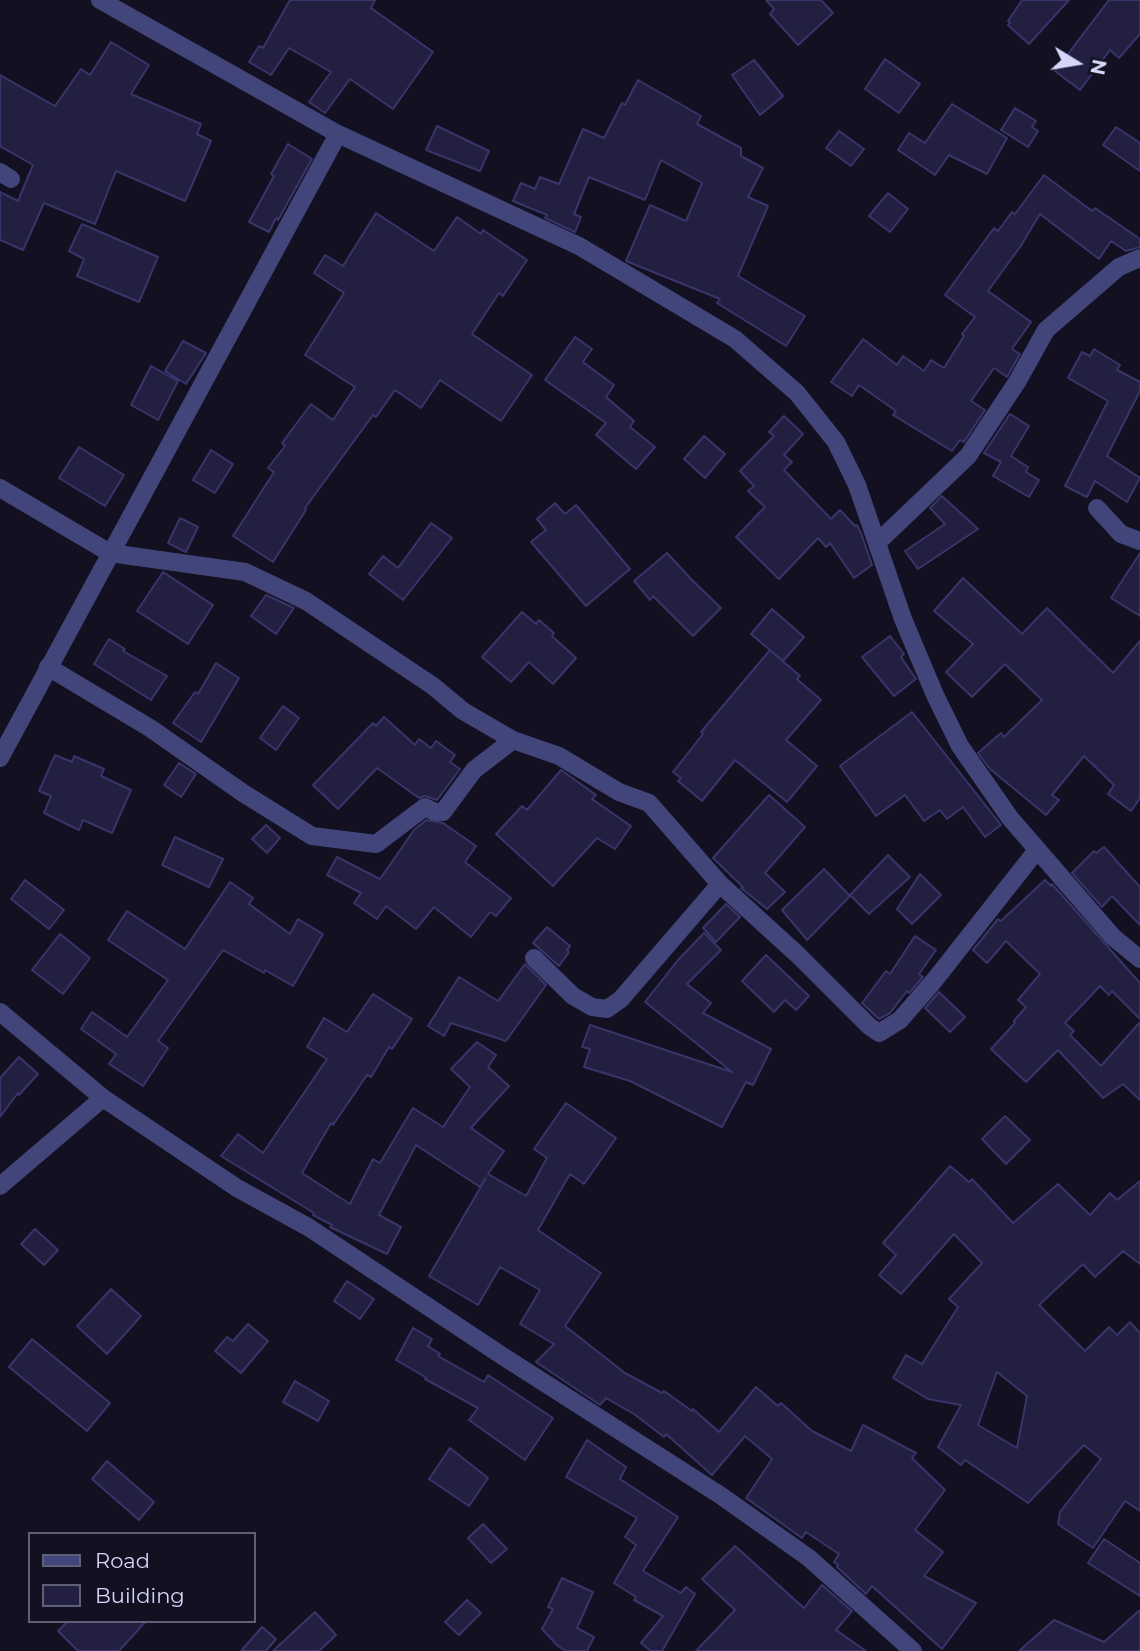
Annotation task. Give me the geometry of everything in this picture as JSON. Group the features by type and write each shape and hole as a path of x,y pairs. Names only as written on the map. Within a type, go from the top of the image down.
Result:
{"street":[{"path":"100,0 338,134 579,246 735,339 797,393 836,442 857,485 912,640 960,746 990,792 1037,850 1113,937 1140,959"},
{"path":"0,758 8,726 48,667 338,134"},
{"path":"878,542 968,456 1017,382 1046,330 1119,267 1140,258"},
{"path":"0,488 110,553 244,572 306,601 433,686 463,711 513,740 559,756 619,792 649,803 720,884 879,1033 900,1020 933,982 1037,850"},
{"path":"1097,508 1121,534 1140,541"},
{"path":"48,667 150,728 243,793 312,836 376,844 425,807 435,812 443,812 474,770 513,740"},
{"path":"534,958 573,996 592,1007 607,1009 621,999 720,884"},
{"path":"0,1012 103,1098 237,1188 308,1227 493,1350 720,1495 809,1558 913,1651"},
{"path":"0,1186 103,1098"}],"building":[{"path":"290,0 375,0 371,8 433,52 393,109 350,79 325,113 309,102 331,72 289,48 271,75 249,62 259,46 263,48"},
{"path":"766,0 821,0 833,13 798,45 770,14 774,9"},
{"path":"1022,0 1069,0 1029,44 1008,25"},
{"path":"1109,0 1140,0 1140,34 1119,58 1110,50 1080,90 1055,71"},
{"path":"111,42 149,65 131,94 201,124 197,134 211,141 185,201 116,171 95,224 44,203 23,250 0,240 0,192 18,201 33,165 0,146 0,75 55,106 81,69 90,75"},
{"path":"885,59 920,84 899,113 865,89"},
{"path":"754,60 783,96 760,115 732,75"},
{"path":"638,80 701,116 697,124 741,148 741,156 763,168 748,197 768,206 738,276 805,316 786,346 717,303 720,299 626,261 650,205 686,221 702,183 661,160 645,200 589,177 574,214 581,217 575,232 545,218 547,215 513,201 521,183 535,189 540,177 559,184 583,129 604,138 622,103 625,105"},
{"path":"952,104 1007,138 987,174 949,155 935,175 898,150 909,133 925,143"},
{"path":"1015,108 1036,121 1032,127 1038,131 1028,147 1001,130"},
{"path":"437,126 489,151 480,171 426,150"},
{"path":"1116,127 1140,143 1140,171 1103,145"},
{"path":"839,131 864,149 851,166 826,148"},
{"path":"288,144 312,159 269,232 249,222"},
{"path":"1044,175 1092,211 1095,208 1140,239 1140,247 1126,251 1111,241 1099,259 1040,214 988,291 1031,322 1012,349 1020,354 1007,377 994,368 971,401 985,410 964,442 960,440 952,451 893,415 896,411 859,385 852,396 831,382 863,339 897,365 903,356 924,371 931,360 944,368 964,336 962,334 975,317 945,295 994,228 998,231 1012,212 1015,214"},
{"path":"888,193 908,209 890,232 869,216"},
{"path":"376,213 434,251 457,217 481,234 483,230 527,260 503,296 499,293 472,334 532,375 501,421 440,380 421,408 395,390 376,417 373,415 305,508 273,562 233,536 274,472 268,468 285,446 282,443 311,404 333,420 355,387 305,355 344,293 314,273 325,255 343,266"},
{"path":"82,224 158,257 139,302 77,276 84,259 69,251"},
{"path":"575,337 592,349 583,362 614,385 606,397 634,421 630,427 655,447 636,469 596,435 606,423 545,380"},
{"path":"183,341 206,353 186,384 165,371"},
{"path":"1094,349 1120,365 1117,370 1140,382 1140,391 1107,456 1140,478 1127,502 1095,481 1087,497 1065,486 1108,401 1068,378 1082,352 1090,356"},
{"path":"151,366 178,381 158,420 131,405"},
{"path":"1010,414 1029,426 1011,456 1028,467 1026,472 1039,480 1029,497 993,476 1001,462 984,453"},
{"path":"784,416 803,434 784,455 792,462 784,470 831,519 840,510 857,525 861,533 872,565 854,578 830,543 826,547 818,538 779,579 736,537 765,507 748,491 754,486 740,471 774,436 769,432"},
{"path":"704,436 725,454 705,478 684,459"},
{"path":"79,447 124,475 105,506 59,478"},
{"path":"211,450 233,464 215,493 193,480"},
{"path":"942,496 978,529 918,569 905,551 945,524 930,508"},
{"path":"555,503 565,514 576,505 630,569 586,606 531,542 546,530 537,519"},
{"path":"180,518 198,527 186,552 168,543"},
{"path":"431,523 452,538 403,600 369,574 383,556 398,568"},
{"path":"667,553 721,608 693,636 653,596 650,600 634,581"},
{"path":"1140,553 1140,616 1111,598"},
{"path":"163,572 213,605 188,644 137,611"},
{"path":"963,578 1022,634 1047,608 1113,673 1140,641 1140,798 1131,811 1108,794 1114,785 1084,756 1052,795 1059,800 1046,815 990,769 978,753 1001,733 1004,737 1042,700 1005,664 972,697 946,672 973,644 934,611"},
{"path":"266,595 294,608 276,634 251,616"},
{"path":"772,609 804,637 783,661 751,634"},
{"path":"522,612 536,624 539,620 576,658 553,684 529,662 511,682 482,657"},
{"path":"890,636 904,654 901,657 916,679 894,696 862,657"},
{"path":"109,639 125,649 123,651 167,676 151,700 94,664"},
{"path":"770,650 800,676 797,679 821,700 786,740 817,766 787,802 735,760 702,801 678,781 681,778 673,772 703,734 701,732"},
{"path":"216,663 239,678 201,742 173,723 195,692 198,694"},
{"path":"283,706 299,718 276,750 260,738"},
{"path":"912,712 1001,825 985,837 963,807 947,819 940,810 924,821 905,795 876,816 840,766"},
{"path":"384,717 415,745 419,739 431,748 436,741 455,755 450,762 460,769 437,800 425,796 419,798 377,768 338,809 313,785 373,723 376,726"},
{"path":"55,755 72,762 74,756 104,769 101,776 131,790 112,833 83,820 79,830 44,813 51,796 39,791"},
{"path":"179,763 196,774 181,797 164,785"},
{"path":"561,770 596,795 592,799 631,826 615,849 597,838 553,886 496,834 522,806 527,810"},
{"path":"769,795 805,827 765,873 785,892 767,909 741,888 743,887 713,858"},
{"path":"426,820 443,823 476,846 465,862 511,898 496,916 490,912 471,937 434,907 416,929 386,906 377,919 354,903 361,893 327,875 337,857 380,879 414,830"},
{"path":"266,825 280,838 267,853 252,839"},
{"path":"175,837 223,859 209,887 162,865"},
{"path":"1104,847 1140,887 1140,925 1112,896 1102,907 1072,873 1094,851 1096,853"},
{"path":"888,855 910,877 869,914 850,895"},
{"path":"824,869 850,896 807,940 782,910"},
{"path":"920,874 941,895 912,924 897,909"},
{"path":"25,880 64,910 49,929 11,899"},
{"path":"1045,880 1051,886 1052,884 1140,983 1140,1019 1112,991 1109,995 1100,986 1065,1023 1074,1031 1070,1035 1101,1066 1140,1022 1140,1100 1123,1084 1103,1098 1058,1050 1026,1082 991,1049 1026,1007 1018,1000 1040,974 1006,941 987,963 973,950 998,919 1001,921"},
{"path":"230,882 253,898 249,904 290,934 298,919 323,934 293,986 223,950 158,1041 168,1048 143,1086 109,1064 116,1054 81,1029 92,1012 127,1037 168,980 108,940 127,911 185,949"},
{"path":"726,904 740,917 716,942 703,928"},
{"path":"547,927 570,946 559,966 533,943"},
{"path":"704,933 721,950 687,984 711,1003 703,1013 771,1049 753,1085 746,1082 722,1127 630,1081 584,1067 590,1049 582,1047 590,1025 732,1072 645,1002 678,960"},
{"path":"60,934 90,958 63,994 32,970"},
{"path":"915,936 936,950 919,974 923,977 909,993 907,991 890,1013 879,1019 862,1003 886,971 890,974"},
{"path":"766,955 809,996 796,1010 785,1000 774,1012 742,981"},
{"path":"525,964 546,985 506,1041 451,1023 444,1036 428,1026 459,977 498,1001"},
{"path":"939,992 965,1017 950,1032 925,1008"},
{"path":"373,994 412,1019 392,1049 389,1047 371,1077 367,1075 333,1125 331,1123 302,1173 350,1204 373,1159 380,1163 413,1108 443,1127 470,1087 451,1069 477,1042 496,1055 488,1067 509,1086 471,1128 504,1151 488,1174 526,1196 547,1158 534,1149 566,1103 616,1138 584,1184 570,1174 538,1230 601,1273 565,1326 625,1373 662,1393 664,1391 692,1411 693,1409 719,1432 756,1387 778,1406 781,1403 812,1431 851,1451 863,1425 916,1453 912,1458 945,1490 915,1530 943,1552 924,1576 976,1603 942,1649 872,1586 866,1594 837,1567 834,1562 839,1554 806,1532 802,1538 746,1498 772,1459 745,1436 712,1475 666,1434 664,1437 634,1414 606,1398 600,1405 536,1362 554,1344 520,1324 540,1290 500,1267 478,1305 429,1276 486,1178 480,1187 416,1145 379,1215 401,1227 387,1254 330,1227 332,1225 313,1215 314,1213 221,1156 238,1134 263,1153 327,1059 307,1047 324,1018 347,1032"},
{"path":"19,1057 38,1074 19,1095 18,1093 0,1117 0,1078"},
{"path":"1005,1116 1030,1140 1006,1164 982,1139"},
{"path":"950,1166 969,1182 972,1179 1013,1223 1058,1184 1090,1215 1110,1193 1117,1200 1140,1181 1140,1264 1123,1251 1095,1277 1083,1264 1039,1305 1085,1351 1109,1327 1117,1335 1130,1322 1140,1333 1140,1511 1125,1501 1093,1548 1058,1524 1060,1512 1101,1459 1084,1445 1028,1503 965,1460 961,1465 938,1447 961,1405 928,1399 893,1378 906,1355 922,1364 958,1307 949,1299 982,1263 954,1234 901,1294 879,1275 896,1255 883,1243","holes":["997,1372 1027,1396 1017,1448 978,1425"]},
{"path":"35,1229 58,1250 44,1265 21,1244"},
{"path":"347,1281 374,1299 360,1319 334,1301"},
{"path":"111,1289 141,1316 107,1354 77,1326"},
{"path":"248,1324 268,1341 241,1373 215,1351 227,1337 233,1341"},
{"path":"413,1328 432,1339 428,1346 440,1354 438,1356 484,1382 488,1375 553,1418 525,1460 469,1420 478,1408 396,1360"},
{"path":"32,1339 110,1403 87,1431 9,1367"},
{"path":"295,1381 329,1401 318,1421 283,1402"},
{"path":"587,1440 626,1467 620,1479 678,1517 643,1571 681,1593 686,1587 695,1594 662,1651 651,1651 641,1643 663,1616 634,1600 636,1597 614,1583 636,1545 625,1537 637,1518 566,1477"},
{"path":"450,1448 488,1478 469,1506 429,1479"},
{"path":"107,1461 154,1502 139,1520 92,1479"},
{"path":"483,1524 507,1549 491,1563 468,1538"},
{"path":"1104,1539 1140,1563 1140,1596 1088,1563"},
{"path":"735,1546 804,1608 822,1585 852,1611 836,1630 866,1651 696,1651 735,1610 702,1579"},
{"path":"562,1578 593,1592 577,1628 594,1637 587,1651 566,1651 542,1629 553,1609 548,1607"},
{"path":"467,1600 481,1613 459,1635 445,1622"},
{"path":"1140,1610 1140,1651 1019,1651 1054,1620 1104,1642"},
{"path":"315,1612 336,1635 319,1651 273,1651"},
{"path":"66,1623 144,1623 119,1651 78,1651 58,1631"},
{"path":"262,1627 276,1639 266,1651 241,1651"}]}
